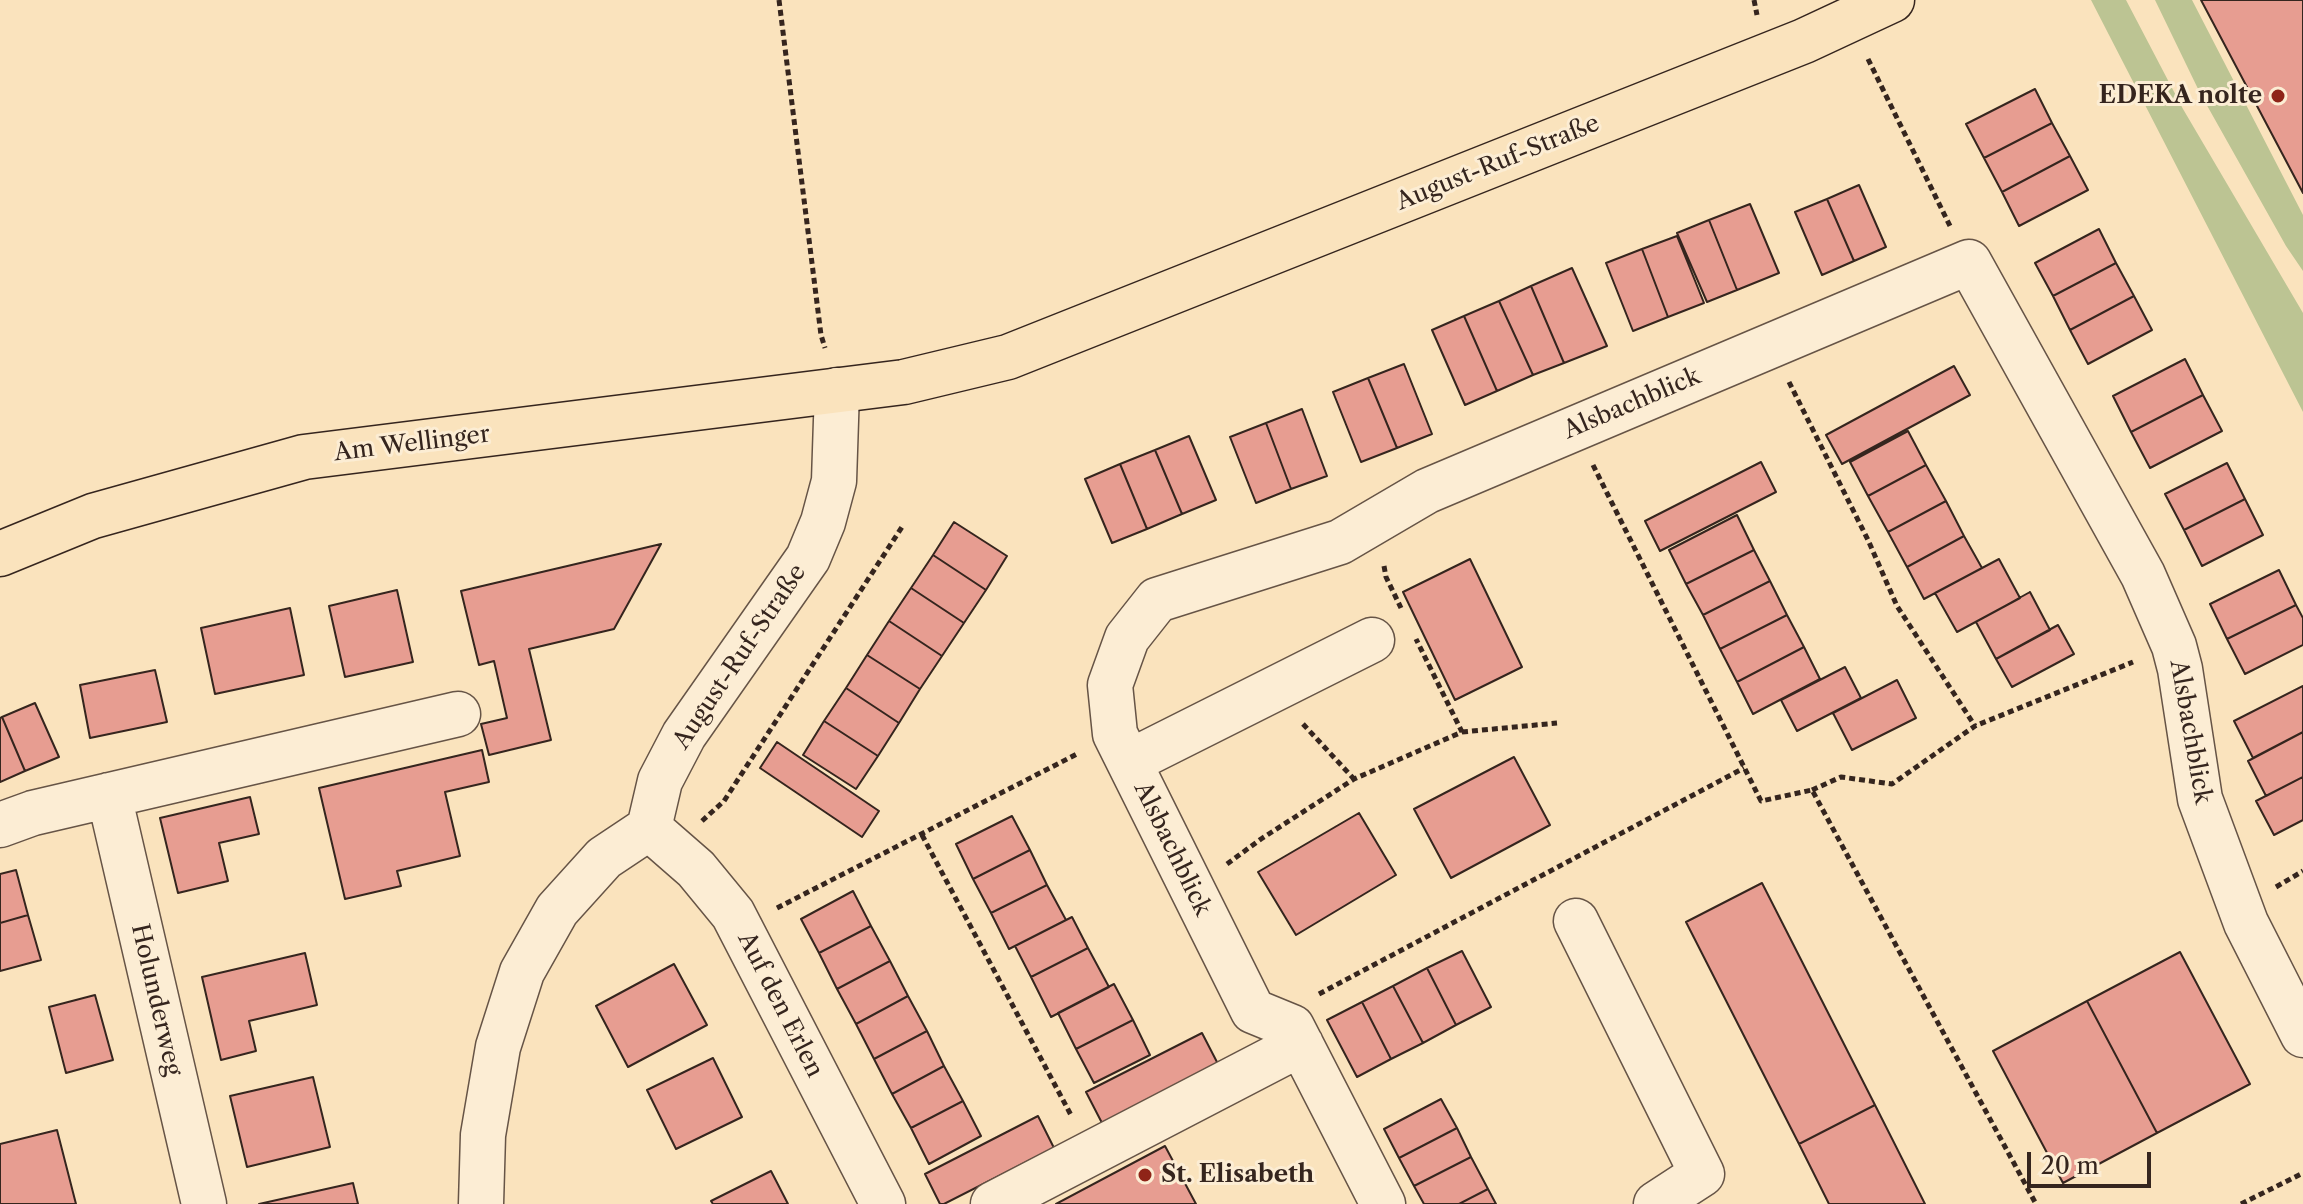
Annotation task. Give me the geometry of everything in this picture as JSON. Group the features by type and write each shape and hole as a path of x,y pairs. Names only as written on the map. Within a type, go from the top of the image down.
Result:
{"main road":[{"name":"August-Ruf-Straße","path":"837,390 904,382 1008,357 1780,51 1892,0"},
{"name":"Am Wellinger","path":"0,554 93,516 304,457 837,390"}],"street":[{"name":"Alsbachblick","path":"1383,1204 1286,1032 1253,1011 1122,748 1110,685 1127,638 1157,600 1340,542 1427,491 1969,262 2143,575 2174,646 2200,799 2246,923 2303,1035"},
{"name":"August-Ruf-Straße","path":"660,838 660,781 684,735 808,558 823,522 834,481 837,390"},
{"path":"1122,748 1272,691 1397,631"},
{"path":"0,825 33,813 458,714"},
{"name":"Holunderweg","path":"109,795 204,1204"},
{"name":"Auf den Erlen","path":"660,838 696,869 733,914 883,1204"},
{"path":"481,1204 483,1135 498,1047 522,972 557,910 604,858 660,838"},
{"path":"1576,921 1710,1189 1656,1204"},
{"path":"993,1204 1091,1153 1286,1032"}],"path":[{"path":"779,0 821,335 837,390"},
{"path":"1849,20 1969,262"},
{"path":"1770,345 1868,540 1897,606 1975,726"},
{"path":"1575,428 1761,801 1812,790 1841,777 1892,784 1975,726 2174,646"},
{"path":"1374,522 1397,631 1462,732"},
{"path":"660,838 724,801 902,527"},
{"path":"1272,691 1354,779"},
{"path":"1192,890 1261,839 1354,779 1462,732 1557,723"},
{"path":"740,927 922,835 1122,748"},
{"path":"1286,1032 1745,767"},
{"path":"1812,790 2036,1204"},
{"path":"922,835 1091,1153"},
{"path":"2241,1204 2303,1173"}],"green space":[{"path":"2091,0 2126,0 2183,109 2303,313 2303,412"},
{"path":"2155,0 2192,0 2303,215 2303,271 2200,93"}],"building":[{"name":"EDEKA nolte","path":"2201,0 2303,0 2303,193"},
{"path":"2035,89 2052,123 1984,158 1966,124"},
{"path":"2052,123 2070,156 2002,192 1984,158"},
{"path":"2070,156 2088,190 2019,226 2002,192"},
{"path":"1859,185 1886,247 1854,261 1827,199"},
{"path":"1827,199 1854,261 1822,275 1795,212"},
{"path":"1750,204 1779,273 1737,290 1709,220"},
{"path":"1709,220 1737,290 1707,302 1677,233"},
{"path":"2099,229 2116,263 2053,296 2035,263"},
{"path":"1677,236 1704,303 1668,317 1642,249"},
{"path":"1642,249 1668,317 1633,331 1606,263"},
{"path":"2116,263 2134,296 2070,330 2053,296"},
{"path":"1572,268 1607,346 1564,363 1531,286"},
{"path":"1531,286 1564,363 1533,375 1499,301"},
{"path":"2134,296 2152,330 2088,364 2070,330"},
{"path":"1499,301 1533,375 1497,391 1464,316"},
{"path":"1464,316 1497,391 1465,405 1432,330"},
{"path":"2185,359 2203,395 2131,432 2113,396"},
{"path":"1404,364 1432,434 1397,448 1368,378"},
{"path":"1954,366 1970,395 1842,464 1826,435"},
{"path":"1368,378 1397,448 1361,462 1333,392"},
{"path":"2203,395 2222,431 2150,468 2131,432"},
{"path":"1302,409 1327,476 1291,489 1266,423"},
{"path":"1266,423 1291,489 1256,503 1230,437"},
{"path":"1908,431 1926,465 1868,496 1850,462"},
{"path":"1189,436 1216,500 1182,514 1155,450"},
{"path":"1155,450 1182,514 1147,529 1120,464"},
{"path":"1761,462 1776,492 1660,551 1645,521"},
{"path":"2227,463 2245,499 2184,530 2165,494"},
{"path":"1120,464 1147,529 1112,543 1085,479"},
{"path":"1926,465 1946,501 1888,532 1868,496"},
{"path":"2245,499 2263,535 2202,566 2184,530"},
{"path":"1946,501 1964,536 1907,567 1888,532"},
{"path":"1737,515 1754,550 1686,584 1669,550"},
{"path":"954,522 1007,556 986,590 933,555"},
{"path":"1964,536 1982,568 1924,599 1907,567"},
{"path":"661,544 614,629 529,649 551,740 489,755 481,724 507,718 494,661 479,665 461,591"},
{"path":"1754,550 1770,581 1703,615 1686,584"},
{"path":"933,555 986,590 964,623 911,588"},
{"path":"1470,559 1522,667 1455,700 1403,592"},
{"path":"1999,559 2020,598 1957,632 1935,593"},
{"path":"2279,570 2296,605 2227,639 2210,604"},
{"path":"1770,581 1787,615 1720,649 1703,615"},
{"path":"911,588 964,623 942,656 889,621"},
{"path":"397,590 413,662 345,677 329,606"},
{"path":"2030,592 2050,630 1996,659 1976,622"},
{"path":"2296,605 2303,618 2303,645 2245,674 2227,639"},
{"path":"290,608 304,675 215,694 201,628"},
{"path":"1787,615 1804,647 1737,682 1720,649"},
{"path":"889,621 942,656 920,689 867,655"},
{"path":"2058,625 2074,654 2012,687 1996,659"},
{"path":"1804,647 1820,679 1753,714 1737,682"},
{"path":"867,655 920,689 899,723 846,688"},
{"path":"1845,667 1861,698 1797,731 1781,700"},
{"path":"155,670 167,722 90,738 80,685"},
{"path":"1897,680 1916,718 1852,750 1833,713"},
{"path":"2303,686 2303,732 2253,758 2234,721"},
{"path":"846,688 899,723 878,756 824,721"},
{"path":"35,703 59,757 25,771 2,717"},
{"path":"0,718 25,771 0,782"},
{"path":"824,721 878,756 856,789 803,755"},
{"path":"2303,732 2303,777 2266,796 2248,761"},
{"path":"777,742 879,811 862,837 760,768"},
{"path":"482,750 489,782 445,792 460,856 397,871 401,886 345,899 319,788"},
{"path":"1514,757 1550,825 1451,878 1414,809"},
{"path":"2303,777 2303,820 2274,835 2256,801"},
{"path":"250,797 259,834 219,843 228,881 178,893 160,818"},
{"path":"1359,813 1396,875 1296,935 1258,872"},
{"path":"1012,816 1030,850 973,879 956,844"},
{"path":"1030,850 1047,885 991,913 973,879"},
{"path":"16,870 28,915 0,923 0,874"},
{"path":"1762,883 1875,1105 1799,1144 1686,922"},
{"path":"1047,885 1066,920 1009,949 991,913"},
{"path":"853,891 871,926 819,953 801,919"},
{"path":"28,915 41,960 0,971 0,923"},
{"path":"1072,917 1088,948 1031,977 1015,946"},
{"path":"871,926 890,961 837,989 819,953"},
{"path":"1088,948 1109,987 1051,1017 1031,977"},
{"path":"1462,951 1491,1007 1456,1025 1427,968"},
{"path":"2180,952 2250,1084 2157,1133 2087,1001"},
{"path":"305,953 317,1005 249,1021 256,1051 221,1060 202,977"},
{"path":"890,961 908,996 856,1024 837,989"},
{"path":"674,964 707,1025 628,1067 596,1006"},
{"path":"1427,968 1456,1025 1423,1043 1393,986"},
{"path":"1114,984 1133,1020 1076,1049 1058,1013"},
{"path":"1393,986 1423,1043 1391,1059 1362,1002"},
{"path":"95,995 113,1060 66,1073 49,1007"},
{"path":"908,996 927,1031 874,1059 856,1024"},
{"path":"2087,1001 2157,1133 2063,1183 1993,1051"},
{"path":"1362,1002 1391,1059 1357,1077 1327,1020"},
{"path":"1133,1020 1150,1055 1094,1083 1076,1049"},
{"path":"927,1031 944,1066 892,1094 874,1059"},
{"path":"1202,1033 1218,1064 1102,1123 1086,1092"},
{"path":"713,1058 742,1117 676,1149 647,1090"},
{"path":"944,1066 963,1101 911,1128 892,1094"},
{"path":"313,1077 330,1147 247,1167 230,1096"},
{"path":"1441,1099 1457,1128 1399,1158 1384,1129"},
{"path":"963,1101 981,1136 929,1164 911,1128"},
{"path":"1875,1105 1925,1204 1829,1204 1799,1144"},
{"path":"1038,1116 1054,1148 940,1204 925,1174"},
{"path":"1457,1128 1471,1157 1414,1186 1399,1158"},
{"path":"57,1130 76,1204 0,1204 0,1144"},
{"name":"St. Elisabeth","path":"1165,1146 1196,1204 1056,1204"},
{"path":"1471,1157 1488,1189 1459,1204 1424,1204 1414,1186"},
{"path":"771,1171 788,1204 713,1204 711,1201"},
{"path":"353,1183 358,1204 259,1204"},
{"path":"1488,1189 1496,1204 1459,1204"}],"place":[{"name":"EDEKA nolte","path":"2278,96"},
{"name":"St. Elisabeth","path":"1145,1175"}]}
